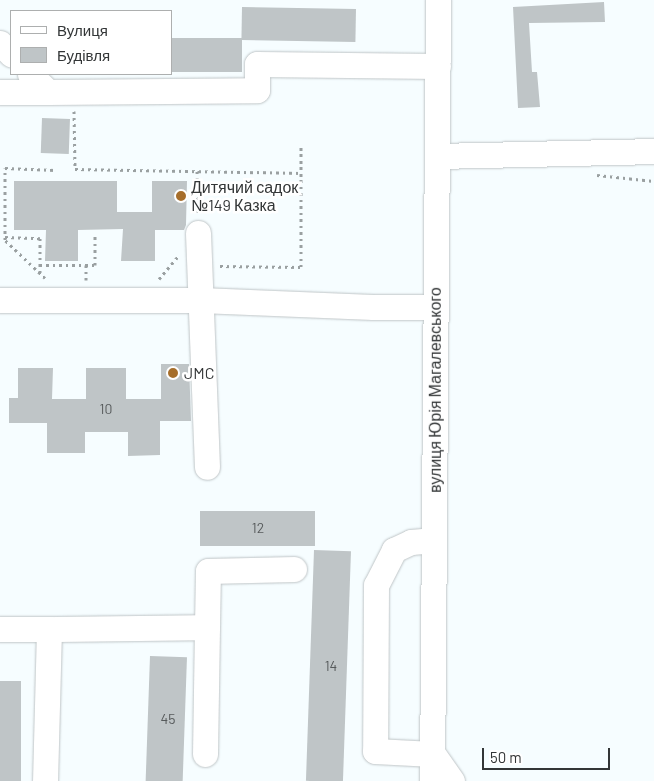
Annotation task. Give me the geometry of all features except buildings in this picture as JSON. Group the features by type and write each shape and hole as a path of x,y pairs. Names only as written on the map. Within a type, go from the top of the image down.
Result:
{"street":[{"name":"вулиця Юрія Магалевського","path":"432,781 438,0"},
{"path":"0,43 10,53"},
{"path":"0,92 257,90 257,64 438,66"},
{"path":"31,75 48,92"},
{"path":"437,156 654,151"},
{"path":"198,232 207,467"},
{"path":"0,300 200,300 373,307 435,307"},
{"path":"434,540 411,542 394,550 376,585 374,750 433,754 452,781"},
{"path":"205,754 208,571 294,569"},
{"path":"0,630 207,627"},
{"path":"45,781 49,629"}],"path":[{"path":"74,92 75,169 301,173"},
{"path":"199,266 300,267 301,146"},
{"path":"52,278 43,278 5,238 5,168 55,170"},
{"path":"197,171 198,232"},
{"path":"40,265 95,265 94,234"},
{"path":"5,238 40,238 40,274"},
{"path":"77,278 95,278"},
{"path":"150,278 167,279"}],"place":[{"name":"Дитячий садок №149 Казка","path":"181,196"},
{"name":"JMC","path":"173,373"}]}
